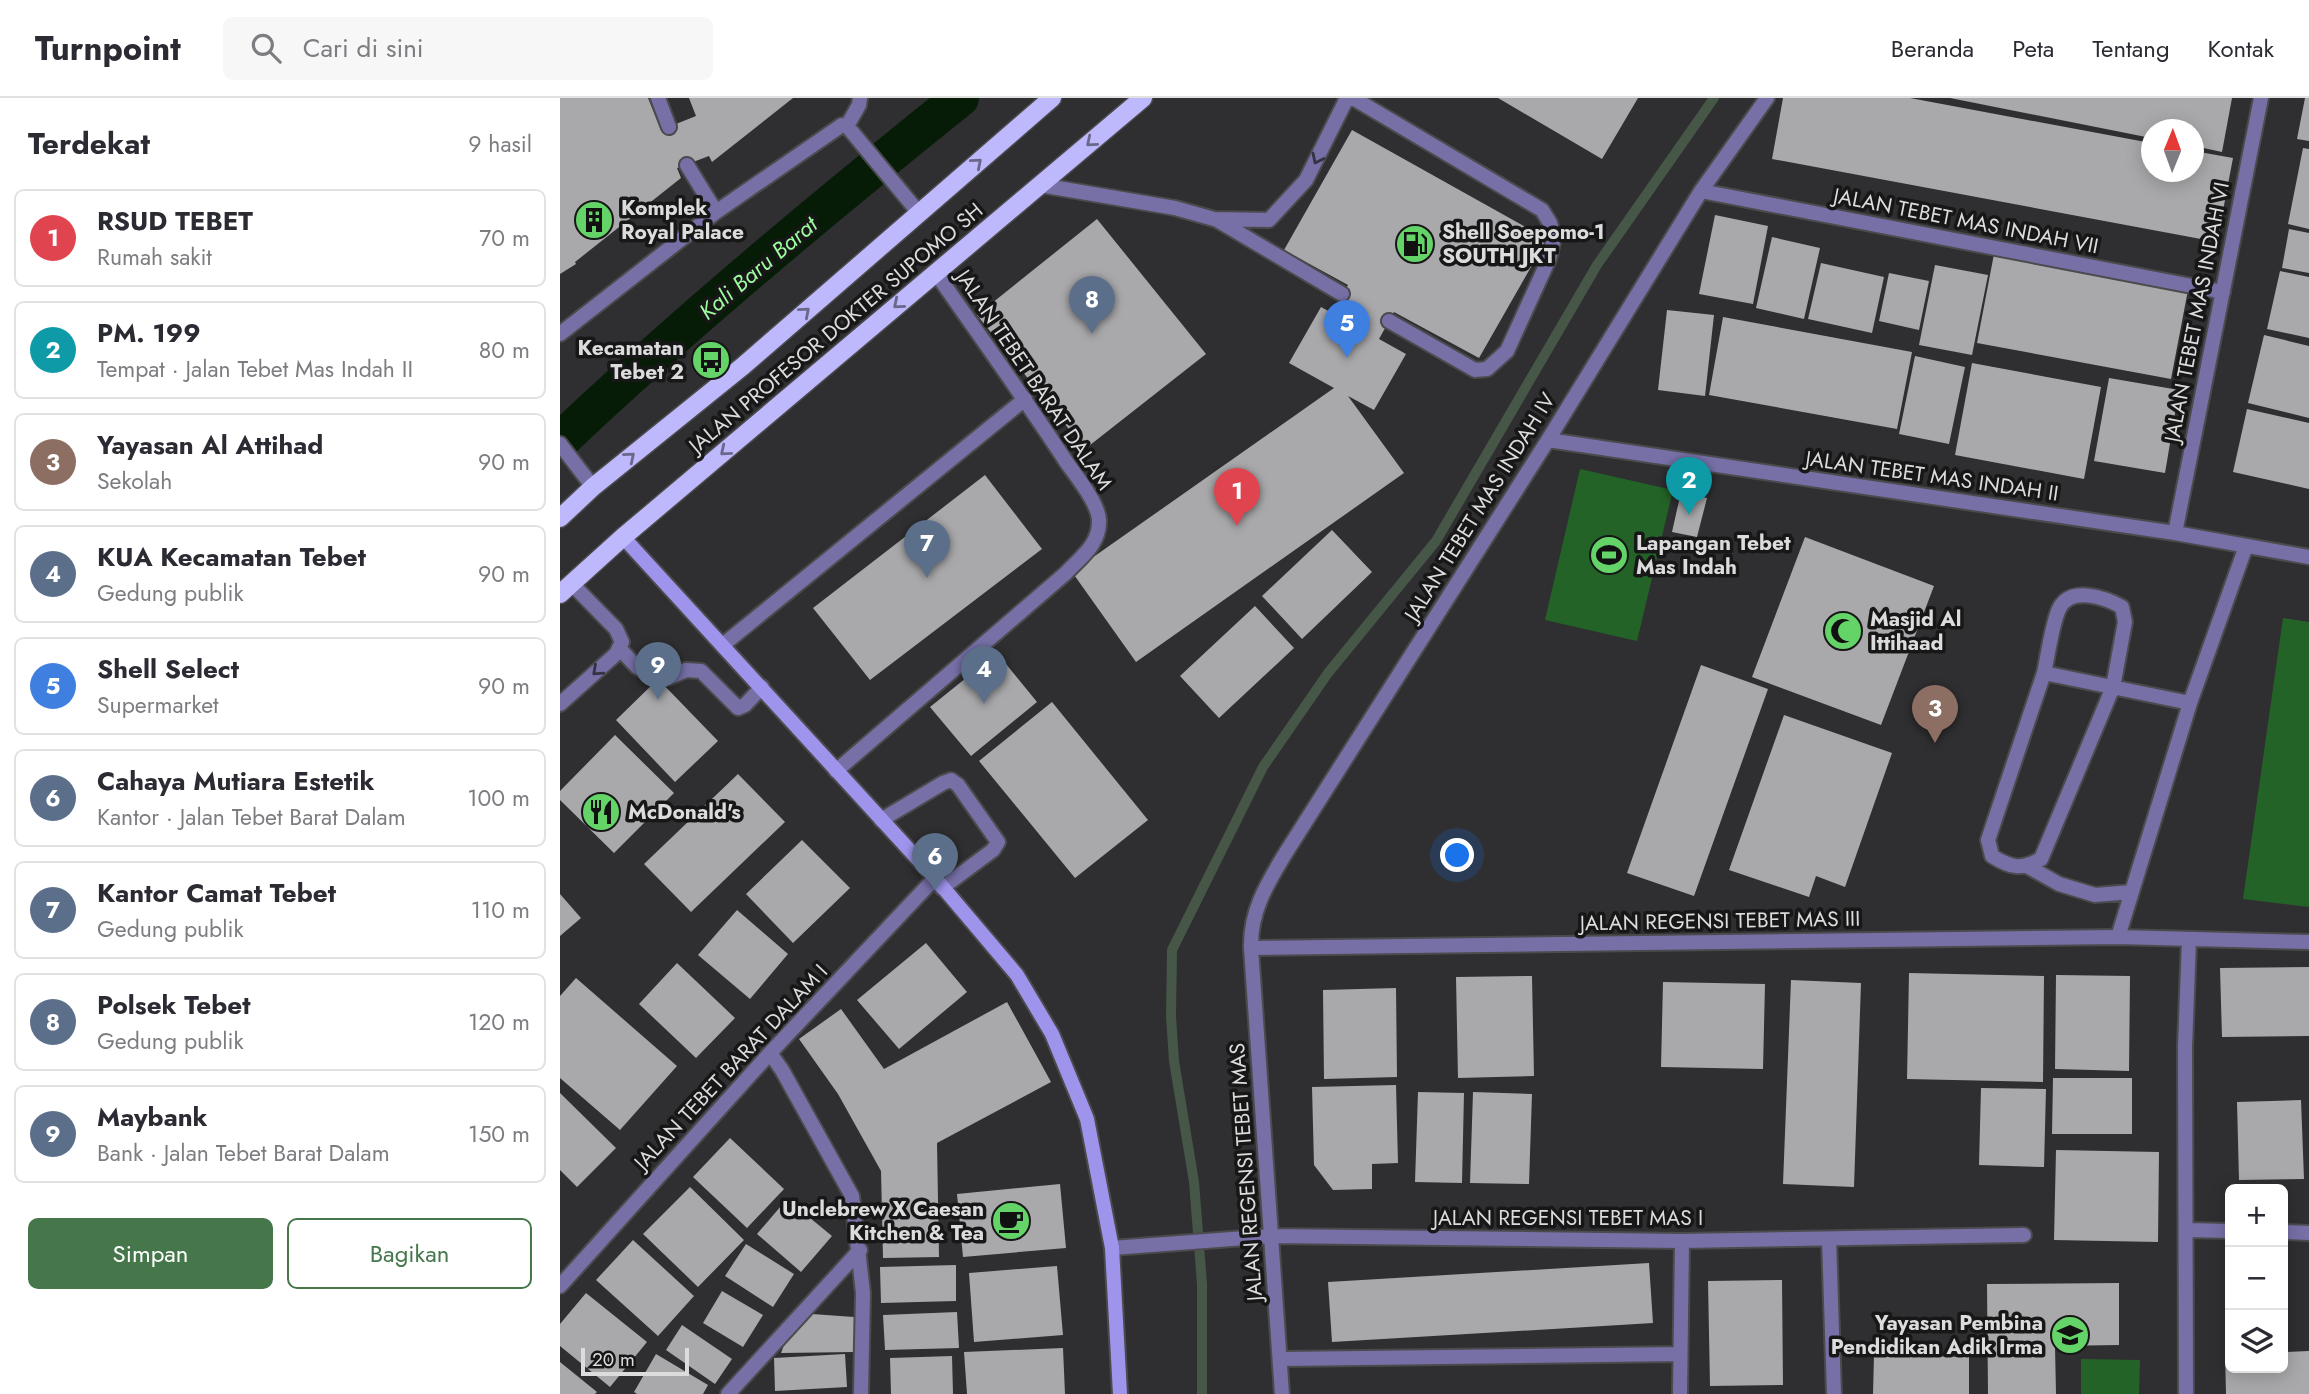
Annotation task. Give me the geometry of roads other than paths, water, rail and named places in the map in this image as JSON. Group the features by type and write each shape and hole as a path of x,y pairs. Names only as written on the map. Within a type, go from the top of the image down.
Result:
{"main road":[{"name":"JALAN PROFESOR DOKTER SUPOMO SH","path":"560,518 593,487 743,366 1052,98"},
{"name":"JALAN PROFESOR DOKTER SUPOMO SH","path":"566,588 1143,98"}],"street":[{"path":"658,98 669,127"},
{"path":"847,126 860,98"},
{"path":"1214,219 1269,220 1306,180 1347,98"},
{"path":"1353,98 1542,210 1550,223 1554,238 1549,259 1507,351 1487,369 1475,370 1389,321"},
{"name":"JALAN TEBET MAS INDAH IV","path":"1251,948 1255,910 1266,886 1548,440 1701,191 1768,98"},
{"name":"JALAN TEBET MAS INDAH VI","path":"2175,533 2261,98"},
{"path":"560,334 716,212 842,125 847,126 919,213"},
{"path":"687,165 716,212"},
{"path":"1040,185 1175,208 1214,219 1342,294"},
{"name":"JALAN TEBET MAS INDAH VII","path":"1701,191 2223,292"},
{"name":"JALAN TEBET BARAT DALAM","path":"836,771 1066,573 1095,543 1099,526 1097,509 1025,399 936,273"},
{"path":"723,644 1025,399"},
{"name":"JALAN TEBET MAS INDAH II","path":"1548,440 2175,533 2309,557"},
{"path":"560,444 593,487"},
{"path":"624,537 939,883 1017,975 1052,1034 1087,1119 1112,1248 1120,1394"},
{"path":"2118,937 2190,703 2246,546"},
{"path":"560,704 616,654 622,642 616,629 566,588"},
{"path":"2088,595 2106,598 2122,607 2125,622 2113,687 2052,836 2041,859 2027,866 2007,866 1992,856 1988,840 2044,673 2059,607 2071,597 2088,595"},
{"path":"619,648 637,667 655,677 667,678 686,670 701,671 738,708 745,705 761,687"},
{"path":"2044,673 2190,703"},
{"name":"JALAN TEBET BARAT DALAM I","path":"560,1286 770,1053 939,883 993,850 998,842 958,785 951,780 881,820"},
{"path":"2027,866 2059,884 2095,895 2132,892"},
{"name":"JALAN REGENSI TEBET MAS III","path":"1251,948 2118,937 2309,942"},
{"path":"2186,1394 2185,1047 2189,940"},
{"name":"JALAN REGENSI TEBET MAS","path":"1251,948 1282,1394"},
{"path":"770,1053 852,1196 863,1293 862,1394"},
{"path":"2187,1230 2225,1231"},
{"path":"2288,1233 2309,1233"},
{"name":"JALAN REGENSI TEBET MAS I","path":"1112,1248 1272,1236 1682,1241 2024,1234"},
{"path":"1829,1239 1835,1394"},
{"path":"1679,1394 1682,1241"},
{"path":"728,1394 860,1250"},
{"path":"1281,1359 1680,1354"}],"waterway":[{"name":"Kali Baru Barat","path":"560,441 756,266 960,98"},
{"path":"1202,1394 1202,1284 1194,1182 1174,1061 1171,1017 1172,950 1263,767 1328,673 1436,541 1597,265 1714,98"}],"place":[{"name":"Komplek Royal Palace","path":"594,220"},
{"name":"Shell Soepomo-1 SOUTH JKT","path":"1415,244"},
{"name":"Polsek Tebet","path":"1092,334"},
{"name":"Shell Select","path":"1347,358"},
{"name":"Kecamatan Tebet 2","path":"711,360"},
{"name":"PM. 199","path":"1689,515"},
{"name":"RSUD TEBET","path":"1237,526"},
{"name":"Lapangan Tebet Mas Indah","path":"1609,555"},
{"name":"Kantor Camat Tebet","path":"927,578"},
{"name":"Masjid Al Ittihaad","path":"1843,631"},
{"name":"Maybank","path":"658,700"},
{"name":"KUA Kecamatan Tebet","path":"984,704"},
{"name":"Yayasan Al Attihad","path":"1935,743"},
{"name":"McDonald's","path":"601,812"},
{"name":"Cahaya Mutiara Estetik","path":"935,891"},
{"name":"Unclebrew X Caesan Kitchen & Tea","path":"1011,1221"},
{"name":"Yayasan Pembina Pendidikan Adik Irma","path":"2070,1335"}]}
